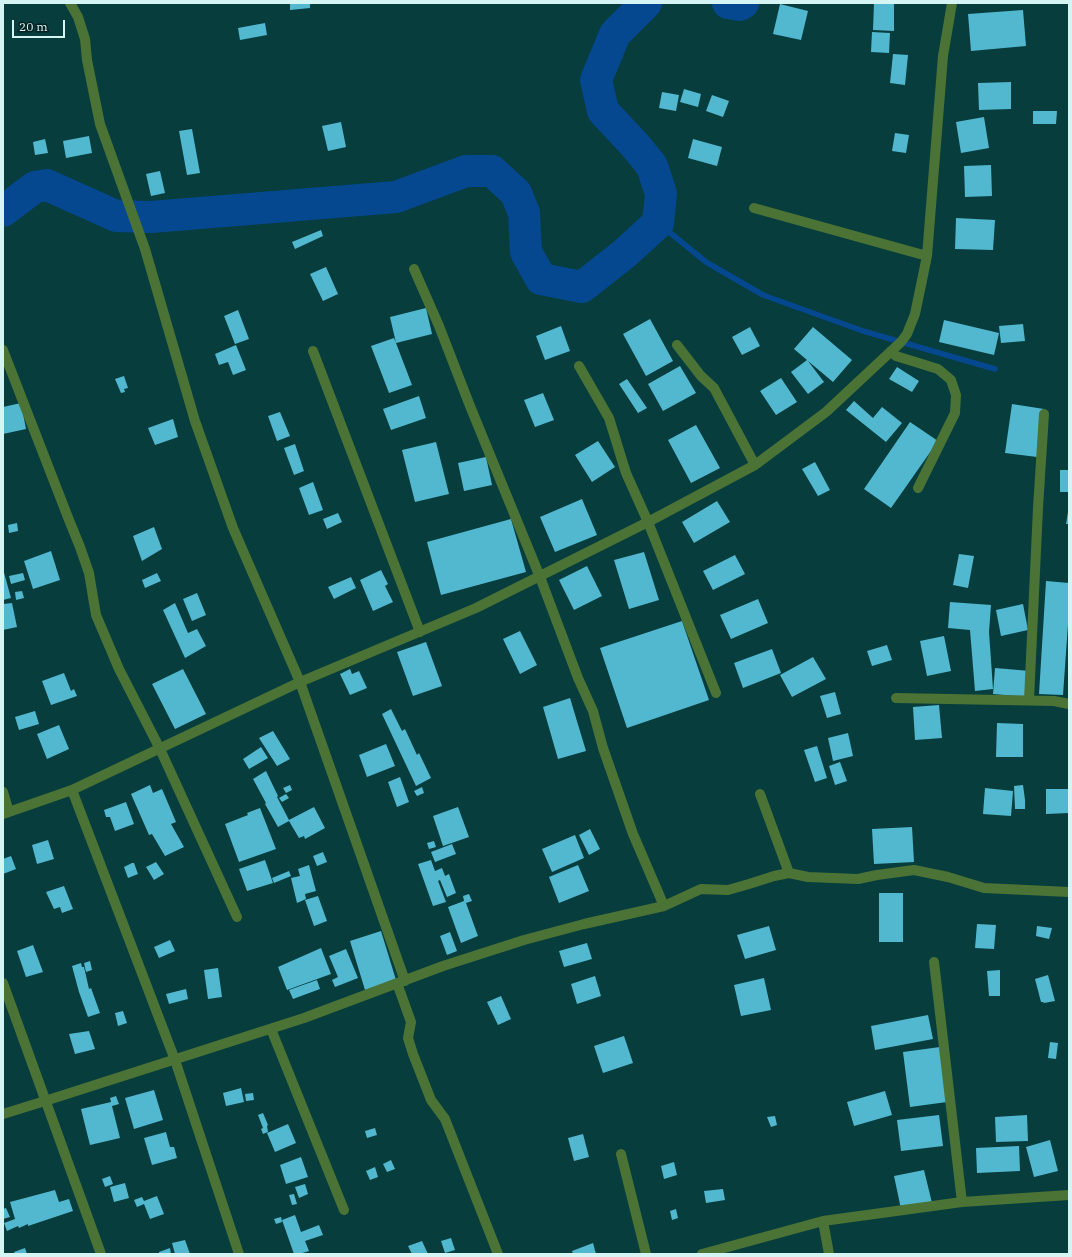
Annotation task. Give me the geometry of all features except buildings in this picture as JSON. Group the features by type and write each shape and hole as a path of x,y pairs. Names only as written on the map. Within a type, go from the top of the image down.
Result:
{"street":[{"path":"70,3 78,17 85,39 87,60 100,124 132,208 195,421 228,514 300,682 401,982 411,1022 408,1038 413,1054 431,1100 445,1119 498,1254"},
{"path":"3,792 6,813 72,790 300,682 476,608 648,522 755,464 826,412 908,334 915,314 927,256 942,56 952,3"},
{"path":"754,208 927,256"},
{"path":"414,269 439,326 540,577 578,678 593,711 603,748 633,834 664,906"},
{"path":"677,345 701,376 714,388 755,464"},
{"path":"3,350 80,547 89,573 96,615 119,669 160,748 237,917"},
{"path":"313,350 420,632"},
{"path":"891,351 896,356 938,368 951,380 956,395 955,413 918,488"},
{"path":"579,366 610,418 626,473 648,522 716,693"},
{"path":"1029,700 1044,414"},
{"path":"896,698 1029,700 1054,701 1069,704"},
{"path":"72,790 175,1060 239,1254"},
{"path":"760,794 788,873"},
{"path":"3,1114 304,1018 443,966 524,940 584,924 664,906 701,889 728,890 788,873 808,877 858,879 914,870 948,877 984,888 1069,892"},
{"path":"934,962 962,1202"},
{"path":"3,983 101,1254"},
{"path":"271,1029 344,1210"},
{"path":"621,1154 646,1254"},
{"path":"702,1254 823,1221 962,1202 1069,1195"},
{"path":"823,1221 829,1254"}],"waterway":[{"path":"3,211 35,187 47,185 116,216 151,217 396,197 466,171 492,171 516,193 524,213 526,252 541,279 582,287 624,254 658,223 661,194 652,166 603,111 596,80 615,34 646,3"},
{"path":"728,3 740,5 743,3"},
{"path":"658,223 706,262 763,295 863,331 995,369"}]}
